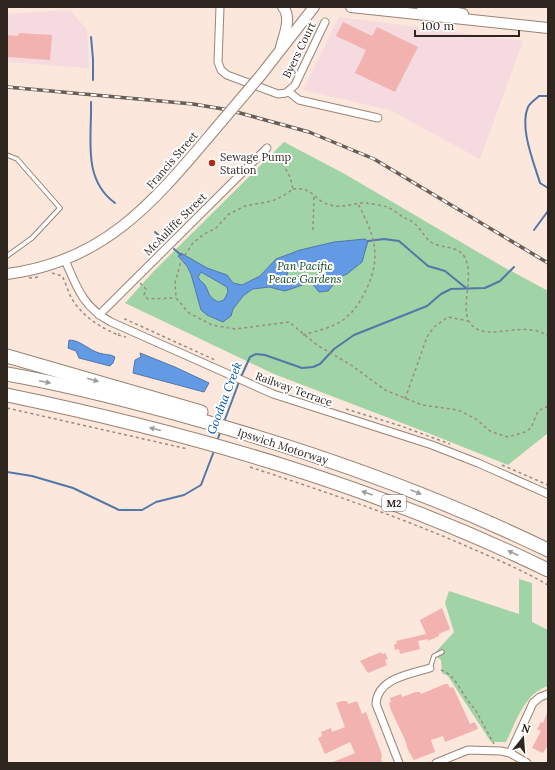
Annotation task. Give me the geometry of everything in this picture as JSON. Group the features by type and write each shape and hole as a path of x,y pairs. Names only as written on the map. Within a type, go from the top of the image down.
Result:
{"highway":[{"path":"7,356 202,416"},
{"name":"Ipswich Motorway","path":"7,374 202,416 241,428 260,438 335,462 403,487 495,525 548,550"},
{"name":"Ipswich Motorway","path":"7,395 110,418 190,444 235,450 318,476 401,506 494,545 548,570"}],"main road":[{"path":"281,51 287,19 287,13 283,7"},
{"name":"Francis Street","path":"7,274 39,268 65,260 104,240 135,217 160,192 222,121 281,51 314,7"},
{"path":"351,7 548,28"},
{"path":"422,7 496,22"}],"street":[{"name":"Byers Court","path":"220,7 218,62 221,70 230,77 276,94 289,92 299,78 325,22"},
{"path":"289,92 299,100 378,118"},
{"name":"McAuliffe Street","path":"100,316 130,284 267,148"},
{"name":"Railway Terrace","path":"65,260 79,294 100,316 116,325 255,387 309,408 432,445 548,494"},
{"path":"399,763 376,704 377,697 380,691 397,677 430,668"},
{"path":"510,753 533,703 540,697 548,694"},
{"path":"436,763 468,750 501,751 510,753 527,763"}],"lane":[{"path":"7,155 17,159 60,208 32,238 7,256"},
{"path":"430,668 434,656 442,652"}],"path":[{"path":"277,153 290,177 293,189"},
{"path":"548,336 539,330 531,329 482,332 468,321 465,313 468,300 468,264 461,252 431,242 414,222 388,207 364,203 343,207 332,206 323,202 307,190 293,189 277,200 245,206 229,214 215,229 204,234 193,243 185,253 181,261 176,283 176,298 189,313 212,325 235,329 287,322 326,352 351,365 374,384 405,399 422,405 458,410 476,419 490,431 508,437 517,436 531,428 538,410 548,406"},
{"path":"314,194 314,230"},
{"path":"303,335 342,321 353,311 361,300 372,278 375,263 374,245 372,236 358,204"},
{"path":"130,284 146,289 144,296 148,299 176,298"},
{"path":"405,399 425,342 434,327 448,317 468,321"},
{"path":"124,322 125,319 219,362"},
{"path":"7,408 190,444"},
{"path":"246,465 365,506 423,528 509,565 548,585"},
{"path":"441,670 450,673 474,709 494,744"}],"shaded area":[{"path":"70,10 87,30 89,68 7,62 7,14"},
{"path":"339,17 523,41 480,159 390,110 303,90"}],"green space":[{"name":"Pan Pacific Peace Gardens","path":"284,142 343,173 500,265 548,291 548,433 508,465 274,374 125,303 154,271"},
{"path":"519,579 532,583 532,622 548,630 548,686 533,695 527,701 506,742 491,742 448,676 442,673 441,660 434,654 454,632 445,603 449,591 519,614"}],"water":[{"path":"365,239 368,241 362,262 347,274 340,277 328,291 319,292 311,282 285,291 269,287 253,289 244,295 233,309 231,316 223,322 207,315 201,310 191,274 187,266 178,256 181,253 207,268 227,275 233,283 242,285 260,276 276,259 300,250 334,242","holes":["316,261 323,261 328,269 323,275 292,277 287,275 288,270 307,267","201,272 227,287 228,292 224,300 218,302 211,297 205,285 198,277"]},
{"path":"69,340 81,343 99,353 115,357 113,363 110,366 79,358 76,351 68,348"},
{"path":"140,353 209,383 204,392 133,373 135,360 141,357"}],"building":[{"path":"343,22 372,36 377,27 418,47 395,92 355,73 366,50 336,36"},
{"path":"19,33 52,35 50,60 7,57 7,35 18,36"},
{"path":"442,608 450,629 428,641 428,639 418,641 420,649 400,654 399,649 395,650 394,644 397,644 396,641 426,634 420,620"},
{"path":"381,652 382,654 385,653 388,659 385,660 387,665 368,673 360,661"},
{"path":"448,684 450,688 453,687 470,724 475,722 478,729 445,742 443,736 431,740 435,752 414,760 408,750 391,710 389,703 391,702 390,698 401,694 402,697 416,692 420,692 421,694"},
{"path":"347,701 348,704 357,701 362,714 366,712 382,755 382,763 331,763 355,753 350,742 325,754 318,738 322,736 321,732 331,728 332,732 345,727 336,703"},
{"path":"548,711 548,745 543,753 532,748 541,731 537,729 541,722 543,723"}],"waterway":[{"path":"91,37 93,80"},
{"name":"Goodna Creek","path":"548,96 539,96 528,107 525,124 528,145 540,183 548,188"},
{"path":"91,102 90,143 93,170 97,182 115,203"},
{"name":"Goodna Creek","path":"534,230 548,211"},
{"path":"155,232 165,241"},
{"path":"368,241 384,239 399,241 428,266 445,271 466,288"},
{"path":"174,249 181,255"},
{"name":"Goodna Creek","path":"241,377 250,357 256,354 265,355 302,368 313,367 320,364 334,349 354,335 427,306 441,294 451,289 485,288 500,281 514,267"},
{"name":"Goodna Creek","path":"224,422 239,382"},
{"name":"Goodna Creek","path":"217,441 221,430"},
{"name":"Goodna Creek","path":"7,472 32,476 73,488 119,510 142,510 156,502 184,495 201,485 214,451"}],"railway":[{"path":"7,87 193,104 229,110 309,132 374,159 548,263"}],"place":[{"name":"Sewage Pump Station","path":"212,163"}]}
